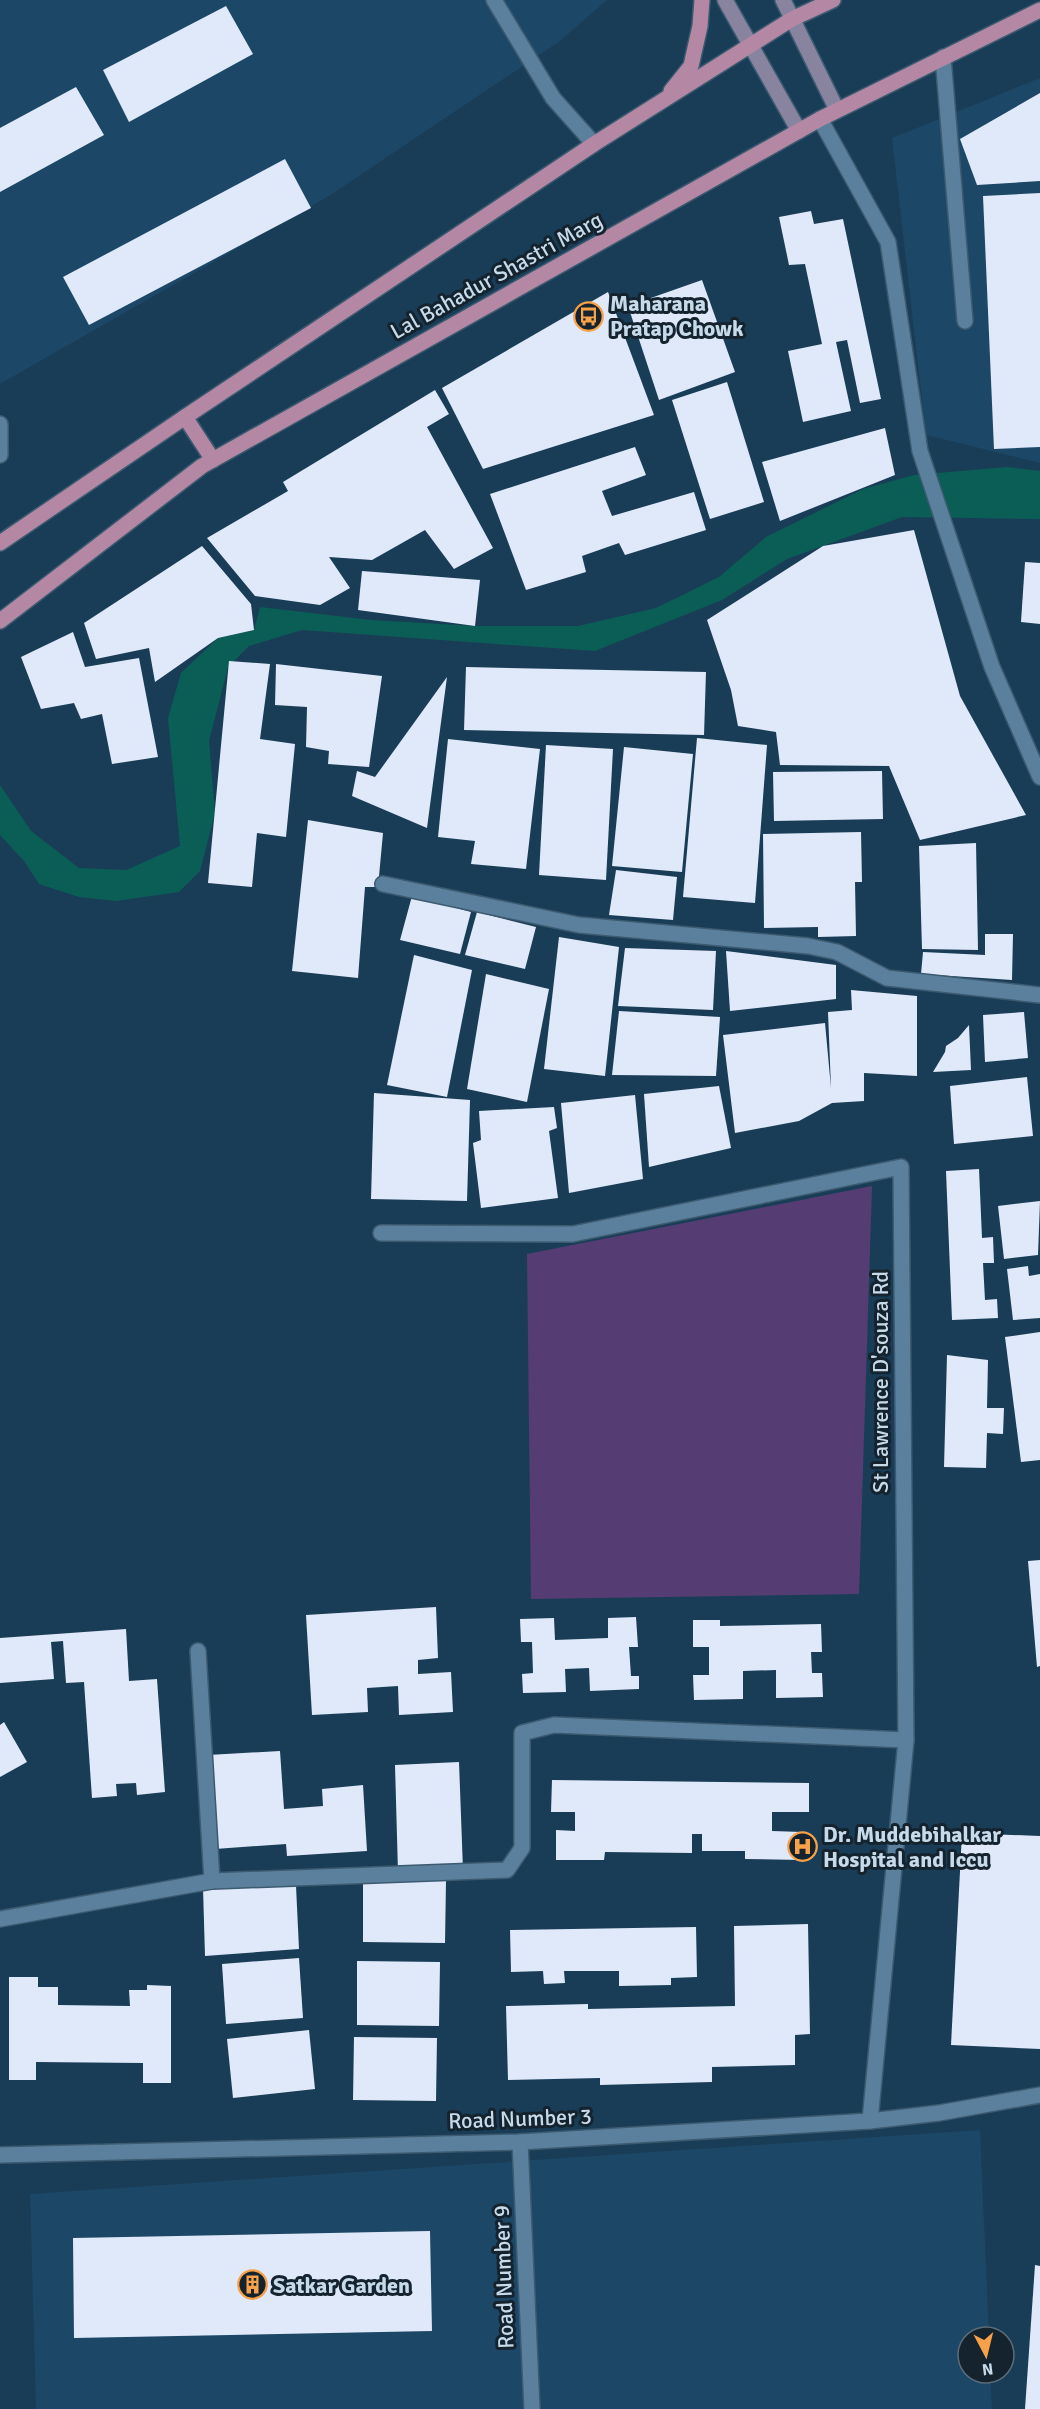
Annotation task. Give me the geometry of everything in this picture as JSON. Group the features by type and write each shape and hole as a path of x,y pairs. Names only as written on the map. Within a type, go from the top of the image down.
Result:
{"main road":[{"path":"663,101 691,66 700,26 702,0"},
{"name":"Lal Bahadur Shastri Marg","path":"0,543 594,144 792,19 833,0"},
{"name":"Lal Bahadur Shastri Marg","path":"0,621 213,460 820,119 1040,10"},
{"path":"185,417 213,460"}],"street":[{"path":"494,0 553,98 594,144"},
{"path":"725,0 799,131"},
{"path":"783,0 837,110"},
{"path":"943,57 965,321"},
{"path":"820,119 888,242 920,451 992,668 1040,777"},
{"path":"0,424 0,454"},
{"path":"383,884 579,925 808,946 837,952 887,978 911,983 1040,994"},
{"name":"St Lawrence D'souza Rd","path":"381,1233 573,1234 901,1167 906,1740 870,2121"},
{"path":"198,1652 212,1881"},
{"path":"0,1919 212,1881 507,1870 522,1848 522,1733 554,1725 906,1740"},
{"name":"Road Number 3","path":"0,2155 520,2142 870,2121 939,2113 1040,2095"},
{"name":"Road Number 9","path":"520,2142 532,2409"}],"shaded area":[{"path":"0,0 607,0 560,41 329,196 0,384"},
{"path":"1040,78 1040,463 926,435 892,138"},
{"path":"1007,467 1040,471 1040,519 902,517 787,559 722,600 595,651 302,630 249,646 228,667 209,741 215,813 200,871 179,892 116,901 79,897 39,884 24,861 0,835 0,785 31,831 79,868 126,870 180,846 168,718 181,673 218,638 254,630 260,607 371,620 475,626 578,626 656,608 719,577 766,537 863,489 914,475"},
{"path":"872,1186 859,1594 531,1599 527,1254"},
{"path":"980,2130 988,2325 956,2325 956,2385 991,2385 992,2409 36,2409 30,2194"}],"building":[{"path":"226,6 253,54 129,122 103,70"},
{"path":"76,87 104,135 0,192 0,128"},
{"path":"1040,93 1040,181 977,185 960,139"},
{"path":"285,159 311,208 89,325 63,277"},
{"path":"1040,193 1040,447 994,449 983,196"},
{"path":"811,211 814,224 843,219 881,399 860,403 847,340 836,342 851,411 803,422 788,351 822,344 805,264 789,265 779,217"},
{"path":"702,280 735,372 659,400 628,306"},
{"path":"608,292 654,415 483,469 442,388"},
{"path":"727,382 764,502 710,519 672,400"},
{"path":"435,390 449,414 427,427 493,548 454,569 425,530 372,560 329,557 350,588 320,605 255,596 207,538 288,491 283,482"},
{"path":"885,428 895,475 780,521 762,462"},
{"path":"635,447 646,475 602,491 612,516 694,492 706,530 625,555 619,543 582,556 586,572 526,590 490,494"},
{"path":"914,530 960,696 1026,815 920,840 889,766 780,765 776,732 738,726 731,690 707,620 823,546"},
{"path":"202,546 251,604 254,630 218,638 155,682 149,648 96,659 84,623"},
{"path":"1025,562 1040,563 1040,624 1021,622"},
{"path":"362,571 480,580 475,626 358,610"},
{"path":"73,632 85,667 139,658 158,757 112,764 102,714 81,719 74,703 41,709 21,657"},
{"path":"229,661 270,664 260,739 295,744 286,837 257,833 252,887 208,883"},
{"path":"276,664 382,676 369,767 328,764 329,751 306,747 307,707 275,705"},
{"path":"466,667 706,672 704,735 464,730"},
{"path":"447,677 427,828 352,796 357,771 375,777"},
{"path":"697,738 767,745 755,903 683,897"},
{"path":"448,739 540,749 526,869 471,864 475,841 438,837"},
{"path":"546,745 613,749 606,880 539,875"},
{"path":"624,747 693,754 682,872 612,866"},
{"path":"882,771 883,819 774,821 773,772"},
{"path":"308,820 383,833 378,887 365,887 358,978 292,971"},
{"path":"861,832 862,882 855,882 856,936 818,937 818,927 764,928 763,834"},
{"path":"976,843 978,950 922,949 919,846"},
{"path":"616,870 677,877 673,920 609,915"},
{"path":"412,896 471,912 460,954 400,940"},
{"path":"477,912 536,927 525,969 465,955"},
{"path":"985,934 1013,934 1012,980 921,974 923,952 985,955"},
{"path":"559,937 619,947 605,1076 544,1069"},
{"path":"625,948 716,951 713,1010 618,1006"},
{"path":"726,951 836,965 836,999 730,1011"},
{"path":"414,955 472,970 447,1097 387,1085"},
{"path":"486,974 549,989 527,1102 467,1089"},
{"path":"851,990 917,996 917,1076 864,1073 864,1101 832,1103 799,1121 735,1133 723,1035 825,1023 831,1088 828,1012 852,1010"},
{"path":"619,1011 720,1017 716,1076 612,1075"},
{"path":"1024,1012 1028,1058 985,1062 983,1015"},
{"path":"969,1025 971,1070 933,1072 946,1046 958,1038"},
{"path":"1027,1077 1033,1136 954,1144 950,1086"},
{"path":"719,1086 731,1148 649,1167 644,1094"},
{"path":"374,1093 470,1100 467,1201 371,1199"},
{"path":"635,1095 643,1179 569,1193 561,1103"},
{"path":"554,1107 557,1128 549,1131 558,1198 481,1208 473,1143 481,1140 479,1111"},
{"path":"979,1169 982,1238 993,1237 994,1263 983,1263 985,1300 997,1299 998,1318 952,1320 946,1171"},
{"path":"1040,1201 1038,1255 1004,1259 998,1206"},
{"path":"1028,1266 1029,1276 1040,1274 1040,1318 1013,1320 1007,1269"},
{"path":"1040,1332 1040,1460 1021,1462 1005,1337"},
{"path":"947,1355 988,1360 987,1408 1004,1408 1003,1434 987,1433 986,1468 944,1467"},
{"path":"1040,1560 1040,1666 1037,1667 1028,1561"},
{"path":"436,1607 438,1658 418,1660 418,1674 451,1672 453,1712 399,1715 398,1686 367,1688 368,1712 312,1715 306,1615"},
{"path":"636,1617 638,1647 629,1647 631,1676 639,1676 639,1689 590,1691 589,1668 565,1669 566,1692 523,1693 522,1674 533,1673 532,1642 521,1642 520,1619 554,1618 555,1640 608,1638 608,1618"},
{"path":"693,1620 720,1620 720,1626 821,1624 822,1652 811,1652 812,1673 822,1673 823,1697 776,1698 776,1670 743,1671 743,1699 694,1700 693,1675 709,1675 709,1647 693,1647"},
{"path":"126,1629 129,1681 157,1679 165,1792 137,1795 136,1783 116,1784 117,1796 92,1798 84,1682 66,1683 63,1641 51,1642 54,1679 0,1683 0,1638"},
{"path":"4,1722 27,1762 0,1777 0,1725"},
{"path":"280,1751 284,1809 323,1806 322,1789 363,1785 367,1851 287,1856 286,1844 215,1849 208,1755"},
{"path":"459,1762 463,1870 398,1872 395,1765"},
{"path":"552,1780 809,1783 809,1812 772,1812 772,1831 802,1832 802,1860 745,1859 745,1851 702,1851 702,1834 692,1834 692,1853 605,1852 604,1860 556,1860 556,1830 575,1831 575,1812 551,1812"},
{"path":"962,1833 1040,1836 1040,2049 951,2045"},
{"path":"363,1880 446,1881 445,1943 363,1942"},
{"path":"296,1886 299,1949 205,1956 203,1888"},
{"path":"808,1924 810,2034 795,2035 795,2065 712,2067 712,2082 600,2085 600,2078 508,2080 506,2006 588,2004 588,2009 735,2006 734,1926"},
{"path":"696,1927 697,1977 671,1978 671,1985 619,1986 619,1971 564,1971 565,1983 544,1984 543,1971 511,1972 510,1930"},
{"path":"299,1958 303,2018 226,2024 222,1964"},
{"path":"357,1961 440,1962 439,2026 357,2025"},
{"path":"9,1977 38,1977 38,1987 58,1987 58,2005 130,2006 129,1990 147,1990 147,1985 171,1986 171,2083 143,2083 143,2063 36,2062 36,2080 9,2080"},
{"path":"309,2030 315,2089 233,2098 227,2039"},
{"path":"354,2037 437,2038 436,2101 353,2100"},
{"name":"Satkar Garden","path":"430,2231 432,2331 74,2338 73,2238"},
{"path":"1035,2265 1040,2266 1040,2409 1025,2409"}],"place":[{"name":"Maharana Pratap Chowk","path":"589,316"},
{"name":"Dr. Muddebihalkar Hospital and Iccu","path":"802,1847"},
{"name":"Satkar Garden","path":"252,2285"}]}
